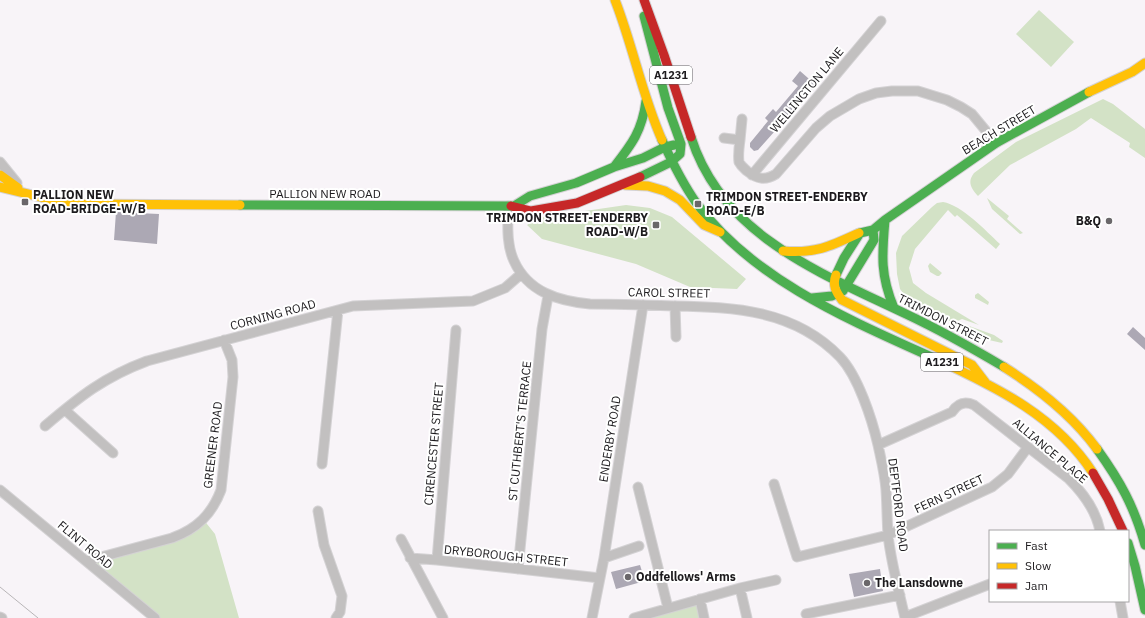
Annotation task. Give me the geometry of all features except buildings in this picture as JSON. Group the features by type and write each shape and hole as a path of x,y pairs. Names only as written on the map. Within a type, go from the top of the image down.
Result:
{"main road":[{"name":"A1231","path":"615,0 623,20 647,98 671,162 694,200 722,232 755,261 779,279 812,298 872,329 985,382 1029,407 1056,429 1077,451 1100,482 1123,530"},
{"path":"641,0 668,108 680,144 680,154 671,162"},
{"name":"A1231","path":"644,0 661,43 696,152"},
{"name":"BEACH STREET","path":"781,251 819,251 830,248 860,233 873,230 884,220 996,143 1100,86 1132,72 1145,64"},
{"path":"614,167 638,136 644,119 647,98"},
{"path":"511,206 530,196 576,183 614,167 643,158 665,147 680,144 689,146 696,152"},
{"name":"TRIMDON STREET","path":"696,152 705,172 747,224 781,251 793,259 894,308 989,358 1034,387 1058,407 1094,443 1121,484 1133,508 1145,545"},
{"name":"PALLION NEW ROAD","path":"0,187 69,204 511,206 531,211 577,203 671,162"},
{"name":"PALLION NEW ROAD","path":"0,175 26,194"},
{"name":"PALLION NEW ROAD","path":"621,185 648,186 665,191 680,200 704,225 722,232"},
{"path":"884,220 882,267 887,292 894,308"},
{"path":"812,298 825,298 838,294 847,286 874,240 873,230"},
{"path":"860,233 848,252 834,280 835,289 842,300 972,365 985,382"},
{"path":"1129,546 1136,566 1145,610"}],"street":[{"name":"WELLINGTON LANE","path":"752,175 881,21"},
{"path":"742,119 740,164 752,175 759,178 771,178 776,174 816,128 830,116 859,99 876,93 892,91 918,91 947,100 972,114 996,143"},
{"path":"724,138 740,140"},
{"path":"0,162 26,194"},
{"name":"CAROL STREET","path":"511,206 509,244 513,260 521,274 528,282 537,290 548,296 575,303 721,307 748,310 771,315 790,322 819,340"},
{"name":"CORNING ROAD","path":"45,426 92,388 126,369 147,361 353,306 473,301 505,288 521,274"},
{"name":"ST CUTHBERT'S TERRACE","path":"518,569 542,329 548,296"},
{"name":"ENDERBY ROAD","path":"592,618 604,558 643,305"},
{"path":"675,306 676,337"},
{"path":"322,464 338,310"},
{"name":"CIRENCESTER STREET","path":"437,560 456,330"},
{"name":"GREENER ROAD","path":"86,561 186,533 194,528 203,519 217,500 221,490 233,377 232,360 224,340"},
{"name":"DEPTFORD ROAD","path":"819,340 840,357 854,376 872,421 886,488 888,535 905,617"},
{"name":"ALLIANCE PLACE","path":"878,445 952,412 956,406 963,403 974,405 1069,479 1089,502 1100,530"},
{"path":"65,410 113,453"},
{"name":"FERN STREET","path":"774,484 797,557 888,535 992,487 1008,474 1028,447"},
{"path":"638,487 668,608"},
{"name":"FLINT ROAD","path":"0,490 155,618"},
{"path":"318,511 324,545 342,596 340,612 336,618"},
{"path":"401,539 444,618"},
{"path":"604,558 638,546"},
{"name":"DRYBOROUGH STREET","path":"410,558 600,578"},
{"path":"634,618 740,588 776,580"},
{"path":"905,617 989,584"},
{"path":"740,588 747,618"},
{"path":"806,614 900,595"},
{"path":"700,599 704,618"},
{"path":"1120,602 1122,618"}],"green space":[{"path":"1039,10 1074,42 1051,67 1016,34"},
{"path":"1103,99 1113,104 1145,129 1145,158 1129,147 1130,143 1091,118 1076,129 1010,165 978,196 973,190 970,182 974,173 1016,142"},
{"path":"987,198 1009,216 1007,219 1023,233 1020,234 992,209"},
{"path":"943,202 950,204 966,213 1000,244 996,249 957,215 955,217 948,210 915,249 909,268 913,283 926,293 979,325 962,319 953,323 909,301 900,289 897,274 896,253 902,236 932,207 937,203"},
{"path":"626,205 650,208 672,217 746,279 737,289 690,287 636,264 542,239 527,225 537,218"},
{"path":"930,263 942,273 939,276 930,272 928,266"},
{"path":"978,293 989,302 988,305 975,298 975,295"},
{"path":"961,323 994,335 1003,341 1002,343 980,338 959,326"},
{"path":"203,519 215,534 239,618 155,618 86,561 172,538"},
{"path":"700,599 704,618 634,618"}],"tram line":[{"path":"0,587 38,618"}],"traffic: fast":[{"path":"640,177 671,162 680,154 681,144 668,108 644,16"},
{"path":"836,275 844,258 860,233 873,230 885,220 996,143 1089,92"},
{"path":"614,167 626,151 639,129 646,101"},
{"path":"691,137 706,171 726,201 750,226 778,247 841,283 931,326 1004,367"},
{"path":"662,140 678,173 697,204 720,231 747,256 807,297 938,360"},
{"path":"514,206 530,196 576,183 614,167 643,158 665,147 674,145"},
{"path":"240,205 511,206"},
{"path":"885,220 883,244 884,275 889,296 894,308"},
{"path":"812,298 832,296 843,291 874,240 873,230"},
{"path":"1097,449 1126,494 1145,545"},
{"path":"1129,546 1145,610"}],"traffic: slow":[{"path":"615,0 649,106 662,140"},
{"path":"1089,92 1132,72 1145,63"},
{"path":"0,175 18,188"},
{"path":"625,185 648,186 665,191 680,200 704,225 720,232"},
{"path":"0,187 69,204 240,205"},
{"path":"783,251 794,252 814,250 840,242 859,233"},
{"path":"836,275 834,282 835,288 842,300 972,365 985,382"},
{"path":"938,360 1004,393 1044,420 1078,453 1093,473"},
{"path":"1004,367 1030,384 1055,404 1077,425 1097,449"}],"traffic: jam":[{"path":"644,0 691,137"},
{"path":"511,206 531,211 577,203 640,177"},
{"path":"1093,473 1108,499 1123,530"}],"place":[{"name":"PALLION NEW ROAD-BRIDGE-W/B","path":"25,202"},
{"name":"TRIMDON STREET-ENDERBY ROAD-E/B","path":"698,204"},
{"name":"B&Q","path":"1109,221"},
{"name":"TRIMDON STREET-ENDERBY ROAD-W/B","path":"656,225"},
{"name":"Oddfellows' Arms","path":"628,577"},
{"name":"The Lansdowne","path":"867,583"}]}
